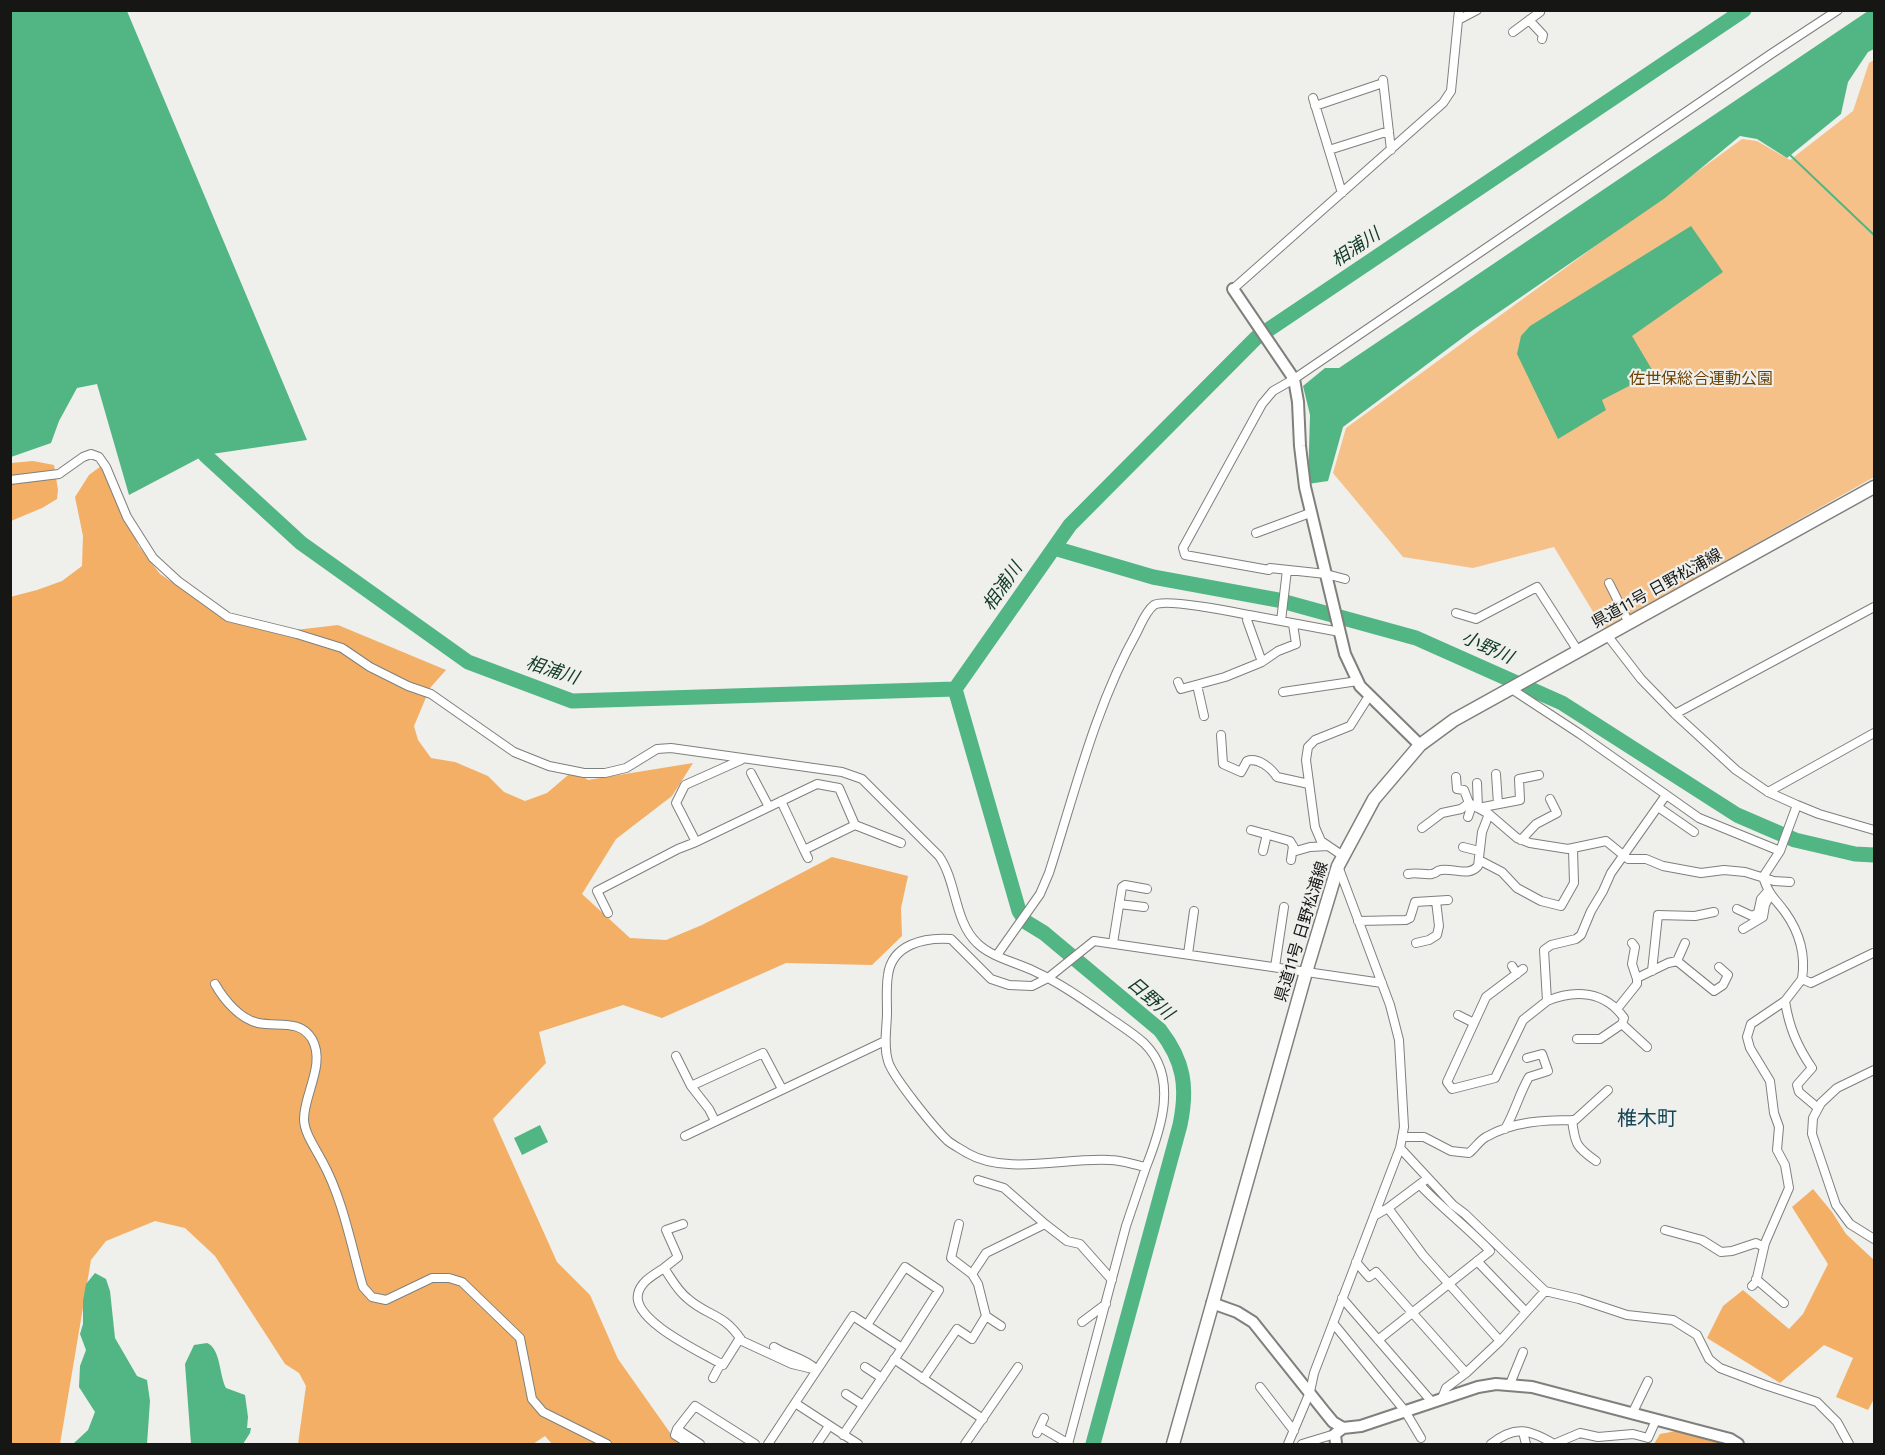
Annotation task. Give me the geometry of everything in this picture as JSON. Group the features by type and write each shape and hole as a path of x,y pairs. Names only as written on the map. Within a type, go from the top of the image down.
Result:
{"main road":[{"name":"県道11号 日野松浦線","path":"1173,1444 1306,972 1340,861 1374,799 1420,745 1454,720 1607,635 1627,618 1875,487"}],"street":[{"path":"1420,745 1369,696 1358,681 1345,654 1305,487 1298,402 1292,377 1236,293 1342,193 1443,103 1451,91 1459,10"},
{"path":"1458,20 1477,10"},
{"path":"1513,32 1540,12 1539,10"},
{"path":"1345,579 1200,560 1185,555 1183,548 1262,404 1273,391 1838,10"},
{"path":"1529,20 1543,35 1542,39"},
{"path":"1342,193 1314,102 1383,81 1391,150"},
{"path":"1329,150 1389,132"},
{"path":"10,480 59,474 83,457 91,454 99,457 106,467 127,517 153,558 204,601 228,617 342,648 370,667 408,686 431,694 514,752 549,766 584,773 605,773 626,768 651,752 671,748 842,772 862,779 939,856 946,866 957,904 974,941 987,952 1051,975 1131,1033 1145,1044 1157,1061 1162,1078 1164,1113 1160,1131 1126,1226 1069,1444 1038,1430 1044,1418"},
{"path":"1256,533 1310,513"},
{"path":"1281,621 1287,570"},
{"path":"1609,583 1627,618"},
{"path":"1456,613 1476,619 1537,587 1578,651"},
{"path":"997,955 1040,894 1049,873 1099,714 1128,648 1145,616 1154,605 1162,603 1205,607 1293,624 1340,630"},
{"path":"1676,714 1875,607"},
{"path":"1250,615 1247,620 1262,662"},
{"path":"1178,682 1181,689 1225,677 1262,662 1278,651 1296,644 1293,624"},
{"path":"1607,635 1641,679 1736,770 1796,808 1875,830"},
{"path":"1283,692 1358,681"},
{"path":"1197,685 1204,716"},
{"path":"1510,688 1699,818 1780,850"},
{"path":"1288,1444 1310,1392 1314,1373 1400,1148 1404,1127 1399,1040 1390,1005 1358,921 1340,861 1321,841 1315,827 1306,760 1308,747 1326,734 1350,726 1369,696"},
{"path":"1768,792 1875,733"},
{"path":"1221,735 1223,764 1241,772 1246,761 1251,759 1273,771 1277,777 1309,784"},
{"path":"696,842 676,803 686,785 742,759"},
{"path":"751,773 769,807"},
{"path":"1496,774 1498,804"},
{"path":"1422,828 1442,813 1473,806 1520,800 1519,779 1539,775"},
{"path":"1456,777 1457,789 1464,790 1473,806 1489,813 1521,840 1548,847 1573,849 1606,840 1628,859 1646,859 1663,866 1701,873 1724,870 1774,881 1790,882"},
{"path":"1467,817 1473,806 1477,783"},
{"path":"608,913 597,891 678,849 817,784 839,788 855,825 901,843"},
{"path":"1547,1001 1545,950 1551,945 1576,939 1581,934 1590,911 1611,873 1666,795"},
{"path":"1521,840 1536,824 1557,813 1550,799"},
{"path":"781,801 806,854 855,825"},
{"path":"1658,807 1694,832"},
{"path":"1763,877 1780,850 1796,808"},
{"path":"1408,874 1416,872 1431,874 1440,870 1469,872 1476,869 1482,832 1489,813"},
{"path":"1251,830 1290,841 1296,851 1328,846"},
{"path":"1263,851 1266,834"},
{"path":"1291,860 1293,846"},
{"path":"1463,847 1502,872 1517,888 1541,901 1561,906 1574,883 1573,849"},
{"path":"1763,877 1769,893 1786,913 1804,948 1802,979 1785,1001 1751,1024 1747,1037 1750,1048 1770,1081 1774,1113 1779,1127 1777,1150 1785,1165 1789,1188 1764,1247 1754,1282 1784,1303"},
{"path":"1113,943 1122,887 1125,885 1147,889"},
{"path":"1737,909 1752,916 1758,913 1761,899 1769,893"},
{"path":"1743,929 1763,917 1769,893"},
{"path":"1358,921 1406,920 1410,918 1415,902 1449,900"},
{"path":"1416,943 1429,940 1437,935 1439,926 1436,901"},
{"path":"1119,904 1144,907"},
{"path":"1275,967 1284,907"},
{"path":"1188,954 1194,912"},
{"path":"1652,971 1658,915 1695,915 1714,912"},
{"path":"1146,1167 1112,1160 1016,1164 992,1162 969,1154 948,1141 906,1091 888,1063 885,1041 888,973 902,950 919,941 937,938 951,939 992,979 1009,985 1032,986 1051,975 1094,940 1382,983"},
{"path":"1617,1009 1636,984 1637,978 1632,964 1635,947 1632,943"},
{"path":"1677,962 1685,944"},
{"path":"1802,979 1811,983 1873,953"},
{"path":"1637,978 1668,963 1677,962 1714,991 1724,985 1728,975 1719,967"},
{"path":"1512,966 1520,971 1486,997 1447,1082 1452,1089 1495,1078 1523,1020 1547,1001 1561,995 1581,992 1596,996 1617,1009 1623,1018 1622,1024 1600,1039 1577,1039"},
{"path":"215,984 223,998 237,1011 257,1023 283,1023 305,1029 313,1040 316,1049 316,1064 304,1119 306,1129 333,1180 363,1287 372,1297 386,1300 432,1278 449,1278 462,1282 520,1338 532,1399 543,1412 607,1444"},
{"path":"1785,1001 1789,1024 1798,1048 1812,1068 1797,1085 1800,1092 1818,1108"},
{"path":"1458,1015 1474,1023"},
{"path":"1622,1024 1647,1047"},
{"path":"685,1136 885,1041"},
{"path":"691,1086 763,1053 782,1089"},
{"path":"1505,1129 1515,1112 1520,1092 1529,1077 1549,1075 1542,1054 1527,1058"},
{"path":"676,1056 691,1086 709,1109 715,1121"},
{"path":"1875,1070 1837,1088 1818,1108 1813,1118 1812,1134 1836,1205 1850,1224 1875,1239"},
{"path":"1402,1137 1424,1137 1451,1151 1469,1154 1485,1137 1519,1124 1572,1120 1586,1111 1608,1090"},
{"path":"1572,1120 1575,1143 1582,1152 1596,1161"},
{"path":"1400,1148 1453,1205 1545,1292 1579,1299 1627,1315 1673,1320 1697,1335 1709,1359 1720,1368 1817,1402 1837,1422 1849,1444"},
{"path":"1374,1216 1428,1178"},
{"path":"978,1180 1004,1188 1067,1241 1080,1244 1112,1280"},
{"path":"1378,1340 1490,1251 1445,1212 1420,1185"},
{"path":"1388,1208 1423,1255 1500,1341"},
{"path":"683,1224 666,1230 678,1257 642,1286 638,1294 638,1304 641,1311 652,1322 721,1364"},
{"path":"959,1224 951,1258 972,1274 978,1284 986,1316 1001,1326"},
{"path":"972,1274 986,1253 1045,1224"},
{"path":"1665,1230 1702,1240 1721,1252 1756,1243 1764,1247"},
{"path":"1477,1261 1526,1312"},
{"path":"1356,1262 1369,1277 1376,1272 1466,1373"},
{"path":"843,1435 939,1290 905,1267 867,1325"},
{"path":"664,1268 688,1300 726,1320 740,1338 782,1360 817,1370"},
{"path":"1437,1400 1446,1388 1466,1373 1500,1341 1545,1292"},
{"path":"1342,1298 1378,1340 1437,1400"},
{"path":"1082,1322 1106,1304"},
{"path":"1212,1304 1237,1312 1254,1322 1333,1422 1338,1436"},
{"path":"768,1444 854,1316 902,1348"},
{"path":"923,1378 957,1329 972,1339 986,1316"},
{"path":"1333,1323 1405,1411 1420,1441"},
{"path":"713,1378 740,1338"},
{"path":"774,1347 782,1353 806,1360 817,1370"},
{"path":"1510,1384 1523,1352"},
{"path":"894,1359 983,1419"},
{"path":"865,1367 882,1377"},
{"path":"965,1444 1018,1367"},
{"path":"1632,1413 1648,1381"},
{"path":"1302,1444 1338,1436 1361,1426 1478,1387 1510,1384 1532,1387 1632,1413 1730,1439 1738,1444"},
{"path":"1260,1387 1294,1431"},
{"path":"846,1394 863,1405"},
{"path":"795,1403 858,1444"},
{"path":"689,1444 675,1435 695,1406 755,1444"},
{"path":"1491,1444 1515,1431 1534,1433 1554,1444 1580,1433 1598,1437 1633,1434 1648,1438 1656,1420"},
{"path":"817,1444 829,1426"},
{"path":"677,1429 700,1444"},
{"path":"1523,1432 1526,1444"}],"green space":[{"name":"佐世保総合運動公園","path":"1874,60 1874,477 1604,630 1554,547 1473,568 1403,557 1333,473 1346,428 1742,139 1757,141 1790,160 1853,111 1869,63"}],"shaded area":[{"path":"10,11 127,11 307,440 205,455 129,495 97,384 77,388 59,421 51,443 11,457"},
{"path":"1868,11 1874,11 1874,49 1868,52 1848,82 1841,114 1787,158 1757,139 1740,136 1665,198 1473,330 1343,427 1328,481 1308,484 1310,415 1303,386 1325,368 1339,368"},
{"path":"1691,226 1723,272 1632,336 1654,373 1602,400 1606,410 1558,439 1517,354 1521,336 1530,326"},
{"path":"33,461 54,465 57,499 11,521 11,463"},
{"path":"101,466 109,473 125,505 138,545 160,574 209,607 287,631 338,625 446,670 430,688 414,726 418,740 431,758 455,762 488,776 504,792 525,801 547,793 574,770 588,780 693,763 672,796 616,839 582,894 630,938 666,940 702,925 832,857 908,876 901,908 902,936 872,965 786,963 662,1018 623,1005 539,1032 546,1063 493,1119 557,1262 590,1295 618,1359 678,1444 552,1444 545,1436 533,1444 298,1444 306,1386 299,1373 285,1364 215,1256 185,1228 155,1221 106,1241 91,1260 60,1444 11,1444 10,597 62,581 82,566 83,536 75,497 89,475"},
{"path":"540,1125 548,1142 522,1155 514,1138"},
{"path":"1813,1189 1846,1234 1874,1260 1874,1399 1868,1410 1836,1397 1853,1358 1824,1345 1780,1383 1707,1338 1723,1306 1743,1290 1789,1329 1803,1314 1828,1264 1792,1207"},
{"path":"95,1273 106,1279 110,1291 115,1338 137,1376 147,1380 150,1401 147,1444 73,1444 88,1430 95,1412 79,1387 80,1366 86,1350 80,1334 83,1324 83,1301 86,1284"},
{"path":"207,1343 215,1351 226,1388 245,1395 247,1428 251,1428 243,1444 191,1444 185,1364 194,1345"},
{"path":"1687,1429 1722,1444 1654,1444 1660,1434"}],"waterway":[{"name":"相浦川","path":"205,455 301,543 468,662 572,701 955,689 1070,525 1256,338 1744,10"},
{"path":"1789,154 1874,235"},
{"name":"小野川","path":"1054,548 1153,577 1278,600 1416,638 1562,703 1737,815 1795,840 1855,854 1874,855"},
{"name":"日野川","path":"955,689 1019,911 1026,922 1044,933 1160,1030 1174,1053 1182,1075 1184,1098 1180,1125 1093,1444"}],"district":[{"name":"椎木町","path":"1647,1119"}]}
